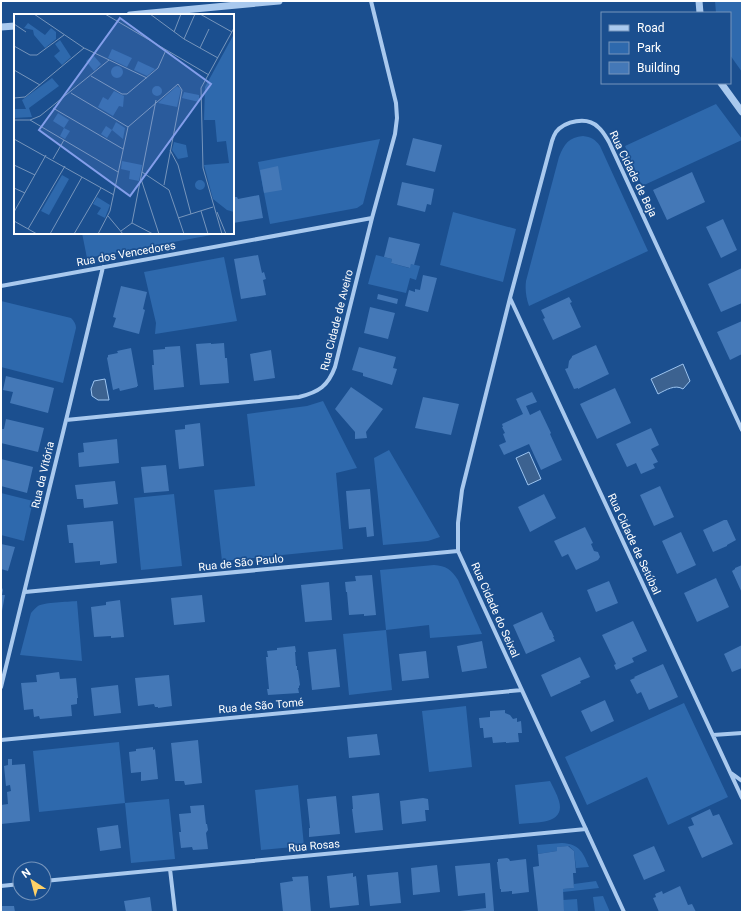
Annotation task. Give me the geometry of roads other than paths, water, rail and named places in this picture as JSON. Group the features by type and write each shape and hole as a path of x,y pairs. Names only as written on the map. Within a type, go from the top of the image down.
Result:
{"street":[{"path":"141,14 279,1"},
{"name":"Rua Cidade de Aveiro","path":"66,420 300,397 312,394 323,387 331,378 395,134 397,118 396,103 371,1"},
{"path":"699,1 700,12"},
{"path":"1,27 14,26"},
{"path":"722,84 742,112"},
{"name":"Rua Cidade de Beja","path":"510,298 552,141 556,133 564,125 574,121 587,121 598,126 609,142 742,430"},
{"name":"Rua dos Vencedores","path":"1,286 372,218"},
{"name":"Rua da Vitória","path":"1,687 103,267"},
{"name":"Rua Cidade do Seixal","path":"510,298 462,490 458,523 458,551 624,912"},
{"name":"Rua Cidade de Setúbal","path":"510,298 742,798"},
{"name":"Rua de São Paulo","path":"25,592 458,551"},
{"name":"Rua de São Tomé","path":"1,740 522,690"},
{"path":"713,735 742,733"},
{"path":"730,773 742,781"},
{"name":"Rua Rosas","path":"52,880 586,829"},
{"path":"170,869 175,912"},
{"path":"1,886 12,885"}]}
